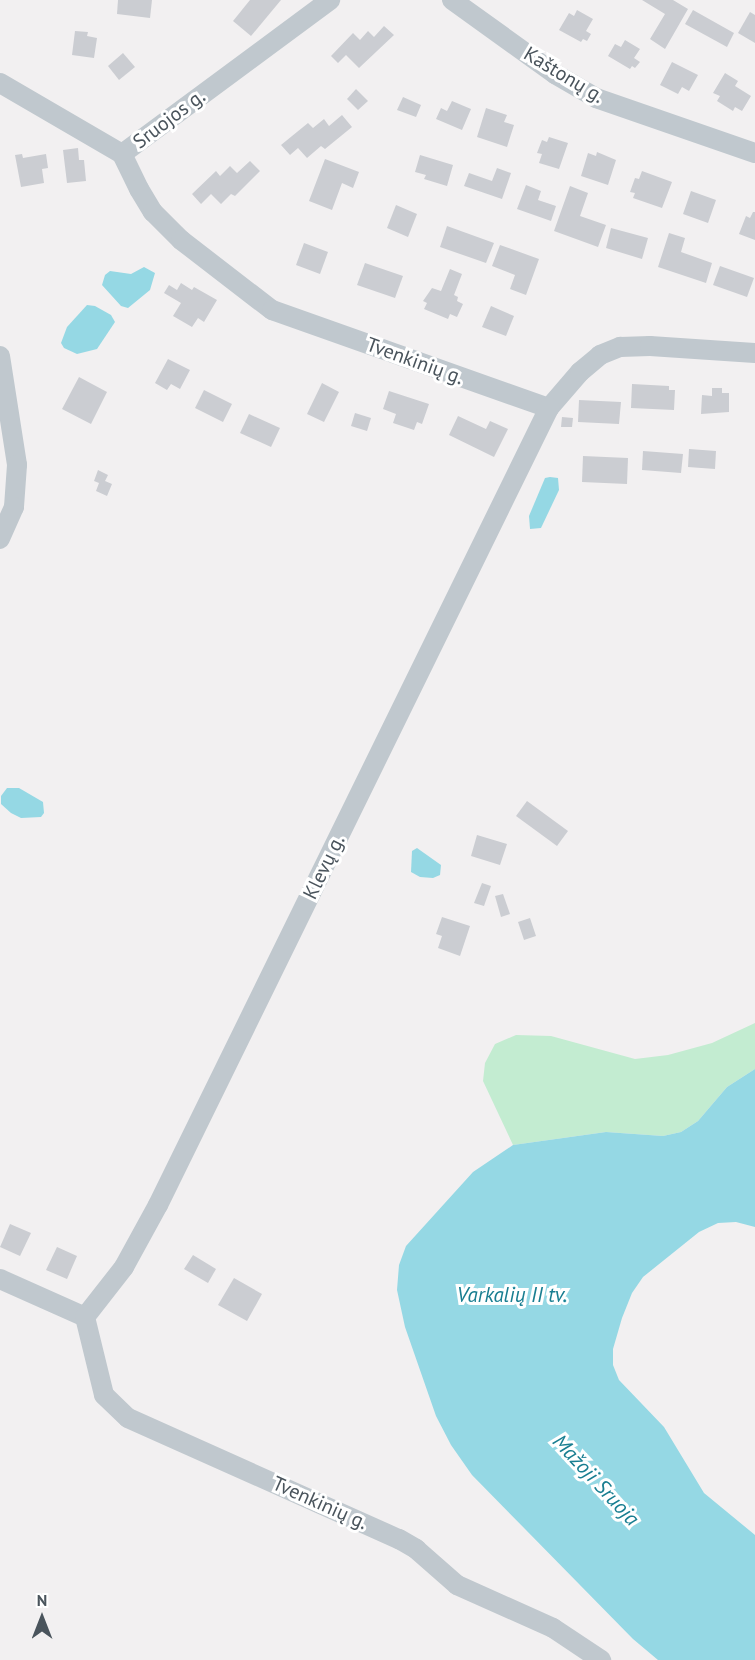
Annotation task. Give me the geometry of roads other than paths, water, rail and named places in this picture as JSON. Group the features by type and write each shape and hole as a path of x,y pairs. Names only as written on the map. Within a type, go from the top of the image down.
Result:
{"street":[{"name":"Sruojos g.","path":"0,83 123,154 330,0"},
{"name":"Kaštonų g.","path":"452,0 555,74 596,98 755,153"},
{"name":"Tvenkinių g.","path":"123,154 139,189 153,212 181,240 272,310 549,408"},
{"path":"549,408 580,372 600,355 620,347 650,346 755,353"},
{"path":"0,356 17,465 17,486 14,507 0,539"},
{"name":"Klevų g.","path":"85,1317 124,1267 158,1205 549,408"},
{"path":"0,1279 85,1317"},
{"name":"Tvenkinių g.","path":"85,1317 104,1395 128,1418 399,1539 416,1549 457,1585 553,1628 601,1660"}],"water":[{"path":"144,267 155,273 150,290 128,308 121,306 102,285 105,275 110,271 131,274"},
{"path":"87,305 95,306 111,315 115,322 97,349 77,354 64,348 61,343 67,327"},
{"path":"545,478 558,478 559,490 541,528 530,529 529,516"},
{"path":"7,788 19,788 43,802 44,813 41,817 21,818 11,813 1,804 1,796"},
{"path":"417,848 441,865 440,875 433,878 420,877 411,872 412,851"},
{"name":"Varkalių II tv.","path":"755,1069 755,1227 736,1222 718,1223 699,1232 643,1277 632,1293 622,1318 613,1349 613,1365 619,1380 664,1427 704,1493 755,1535 755,1660 658,1660 633,1639 472,1475 451,1445 436,1416 405,1327 397,1290 399,1265 406,1246 473,1172 513,1145 606,1132 663,1136 681,1132 698,1121 727,1087"}],"water label":[{"name":"Mažoji Sruoja","path":"596,1480"}]}
